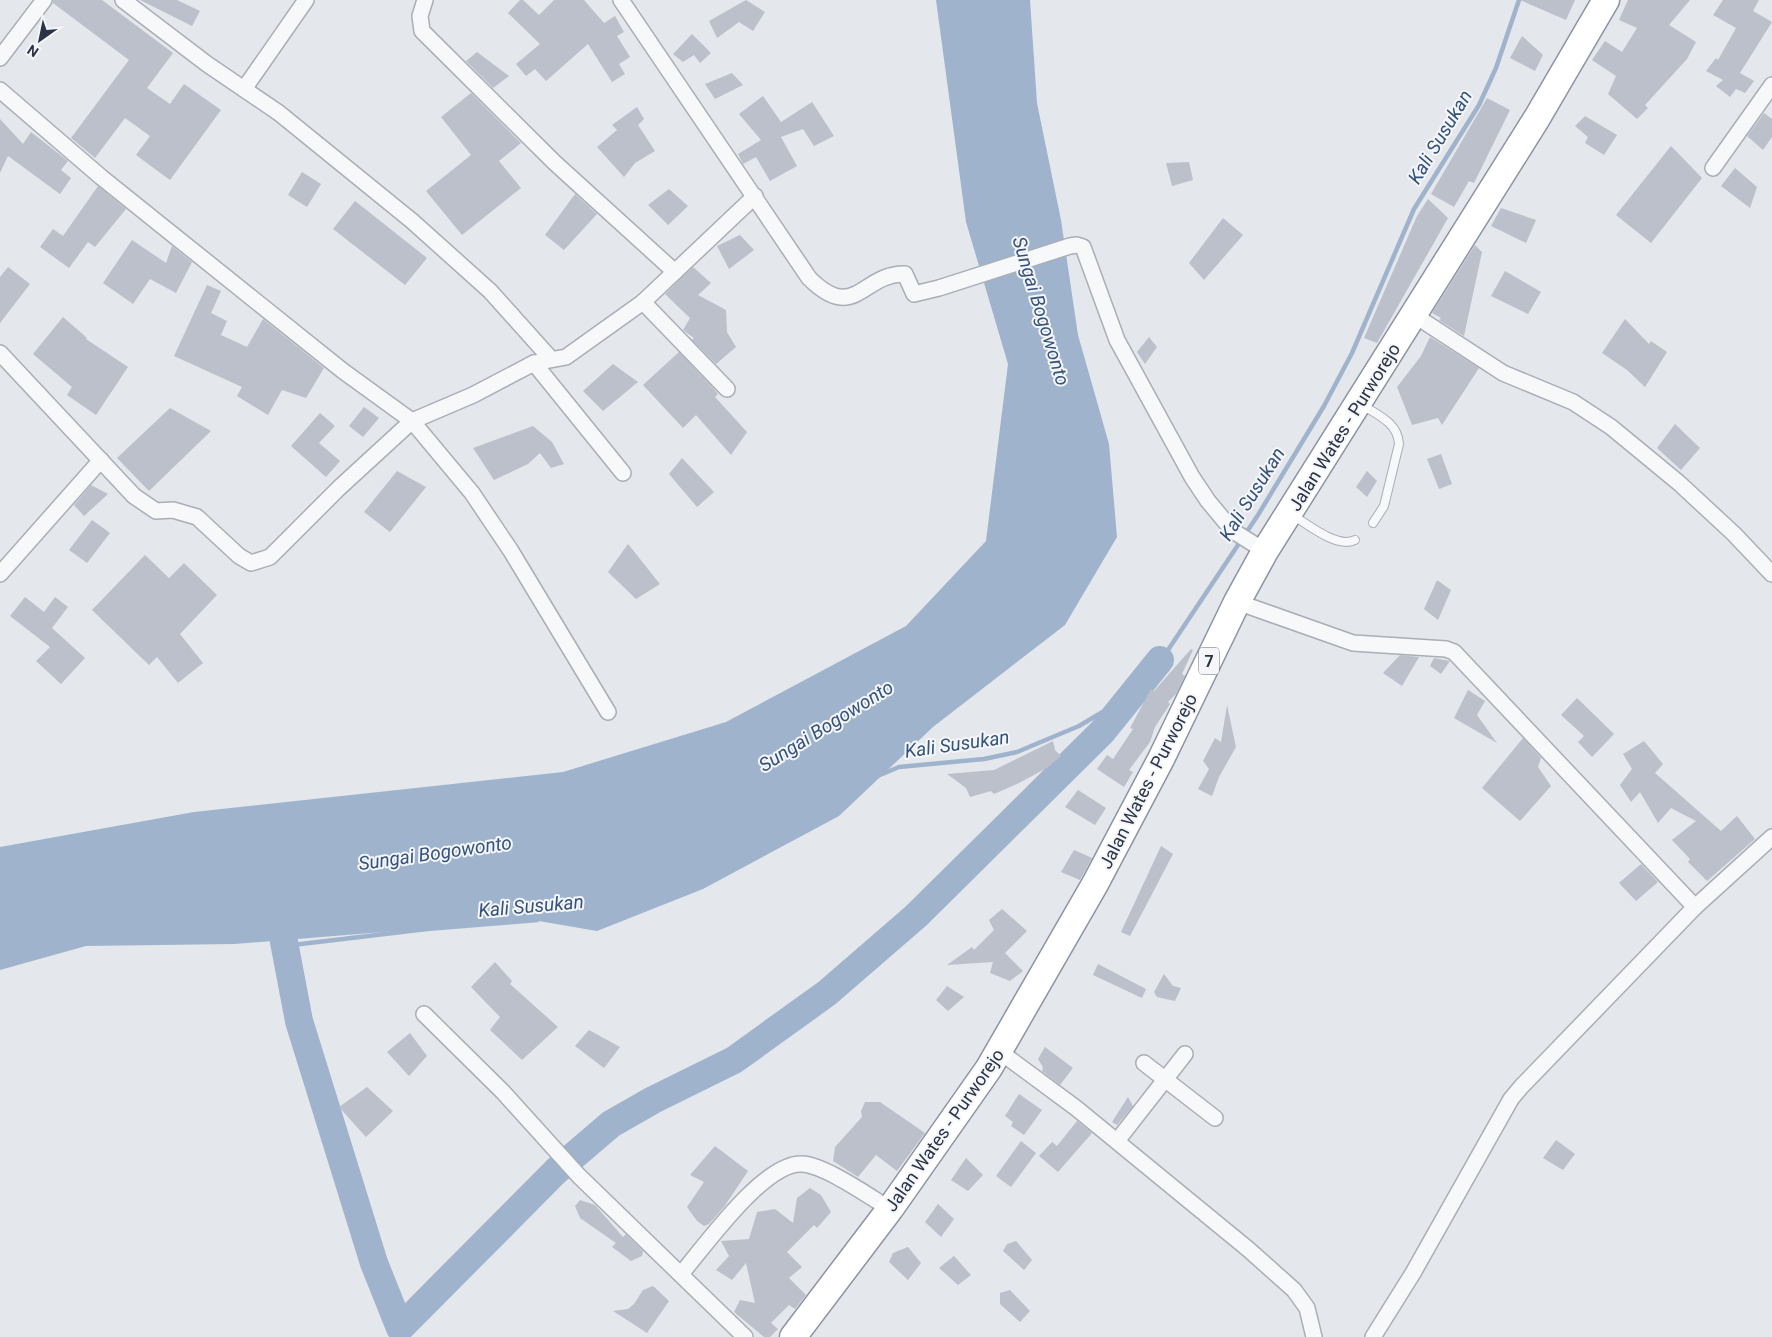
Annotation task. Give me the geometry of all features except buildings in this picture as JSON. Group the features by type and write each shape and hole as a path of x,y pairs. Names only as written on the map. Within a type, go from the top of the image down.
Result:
{"highway":[{"name":"Jalan Wates - Purworejo","path":"800,1327 941,1140 1000,1051 1095,884 1161,759 1237,602 1260,548 1290,513 1537,118 1606,0"}],"street":[{"path":"0,58 44,0"},
{"path":"123,0 244,90 279,113 412,221 490,291 551,359"},
{"path":"244,90 306,0"},
{"path":"425,0 420,16 422,31 555,163 675,272"},
{"path":"621,0 809,278 828,294 849,298 893,274 905,274 914,294 939,288 1070,246 1079,245 1085,249 1098,292 1117,340 1164,430 1208,501 1233,531 1260,548"},
{"path":"1712,168 1772,85"},
{"path":"0,90 102,177 197,254 343,371 412,421 472,493 511,551 608,712"},
{"path":"0,353 134,496 156,511 173,510 197,517 239,556 251,563 270,557 338,488 412,421 473,395 534,363 566,357 643,302 755,196"},
{"path":"643,302 727,390"},
{"path":"1414,315 1499,371 1573,402 1606,423 1679,483 1734,534 1772,574"},
{"path":"534,363 623,473"},
{"path":"0,574 101,460"},
{"path":"1237,602 1353,643 1454,652 1695,907"},
{"path":"1373,1337 1413,1274 1504,1111 1520,1087 1695,907 1772,837"},
{"path":"424,1014 547,1139 579,1176 745,1337"},
{"path":"1000,1051 1117,1141 1248,1249 1294,1290 1306,1308 1314,1337"},
{"path":"1117,1141 1185,1054"},
{"path":"1144,1063 1215,1118"},
{"path":"681,1274 754,1188 787,1166 803,1164 833,1175 890,1209"}],"lane":[{"path":"1358,402 1394,425 1399,435 1399,444 1384,506 1373,524"},
{"path":"1290,513 1338,541 1350,543 1355,540"}],"water":[{"name":"Sungai Bogowonto","path":"936,0 1030,0 1037,103 1061,220 1078,335 1109,444 1117,537 1065,625 933,727 839,816 703,889 597,931 533,920 234,944 86,946 0,970 0,847 194,812 563,772 726,722 906,626 986,541 1008,364 966,222"}],"waterway":[{"name":"Kali Susukan","path":"880,775 899,767 984,759 1017,752 1079,726 1111,707 1164,656 1258,515 1324,406 1352,353 1414,209 1479,105 1496,68 1519,0"},
{"path":"277,905 299,1021 374,1263 400,1328 556,1171 611,1124 653,1100 734,1060 827,993 916,916 1102,732 1160,660"},
{"name":"Kali Susukan","path":"284,946 427,929 537,920"}]}
